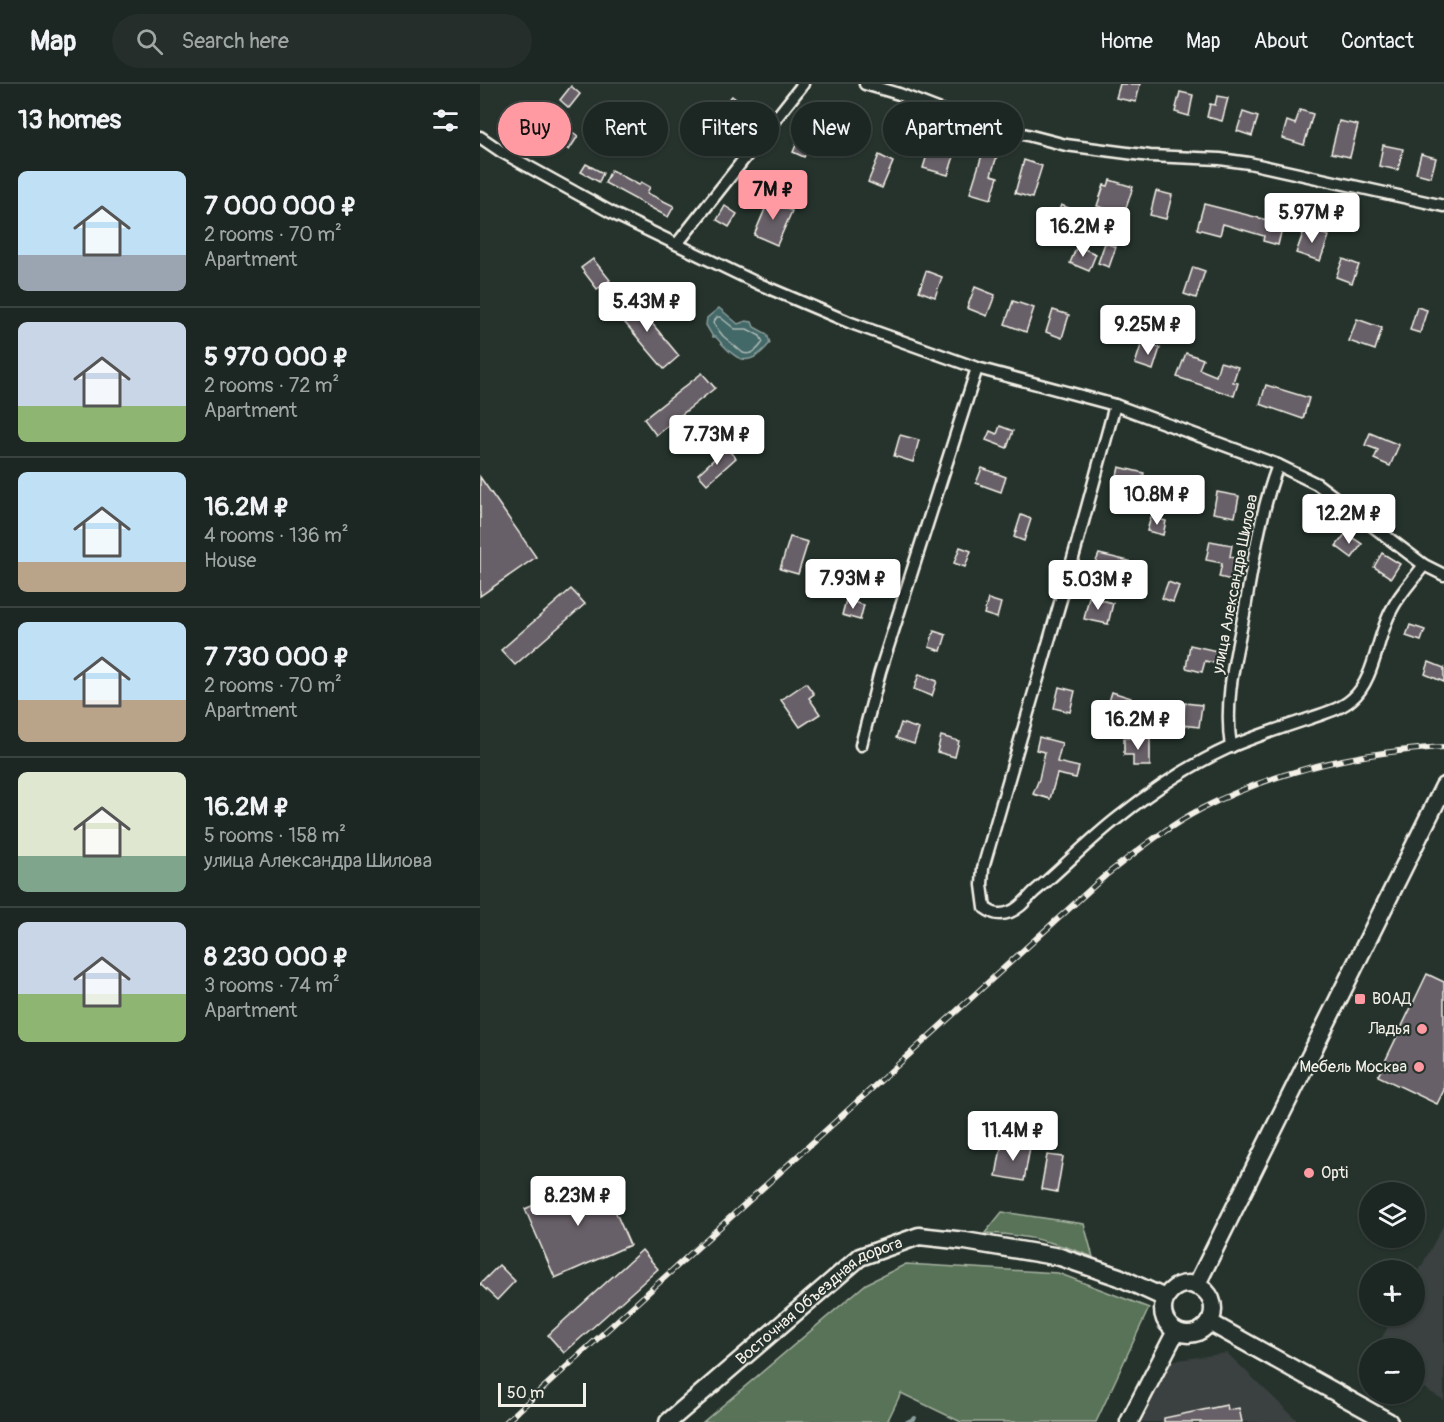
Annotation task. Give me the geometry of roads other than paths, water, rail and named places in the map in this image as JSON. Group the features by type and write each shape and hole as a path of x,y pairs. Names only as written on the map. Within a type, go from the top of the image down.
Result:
{"main road":[{"path":"1196,1286 1444,786"},
{"name":"Восточная Объездная дорога","path":"668,1422 860,1257 919,1236 1060,1257 1119,1277 1165,1298"},
{"path":"1186,1284 1196,1286 1206,1292 1211,1301 1213,1312 1209,1322 1196,1333 1186,1334 1176,1331 1168,1325 1164,1317 1165,1298 1170,1291 1179,1286 1186,1284"},
{"path":"1209,1322 1389,1422"},
{"path":"1129,1422 1176,1331"}],"street":[{"path":"677,244 803,84"},
{"path":"865,84 901,89 961,118 1066,145 1150,156 1220,159 1249,163 1444,206"},
{"path":"480,137 502,152 616,215 759,284 851,323 977,368 1115,405 1303,476 1327,491 1424,565 1444,575"},
{"path":"861,745 880,672 977,368"},
{"path":"1115,405 983,868 982,885 985,908 991,912 1009,913 1020,907 1062,869 1085,844 1163,784 1200,762 1231,747 1333,710 1351,701 1362,689 1392,607 1424,565"},
{"name":"улица Александра Шилова","path":"1231,747 1227,722 1229,694 1258,532 1266,496 1278,465"}],"water":[{"path":"719,308 738,324 746,321 752,322 754,327 767,334 770,343 755,357 742,359 736,357 716,337 713,337 706,325 707,318"}],"waterway":[{"path":"907,1422 915,1418"}],"railway":[{"path":"506,1422 1106,875 1152,840 1201,809 1230,795 1289,774 1319,765 1381,753 1444,747"}],"place":[{"name":"ВОАД","path":"1360,999"},
{"name":"Ладья","path":"1422,1029"},
{"name":"Мебель Москва","path":"1419,1067"},
{"name":"Opti","path":"1309,1173"}]}
